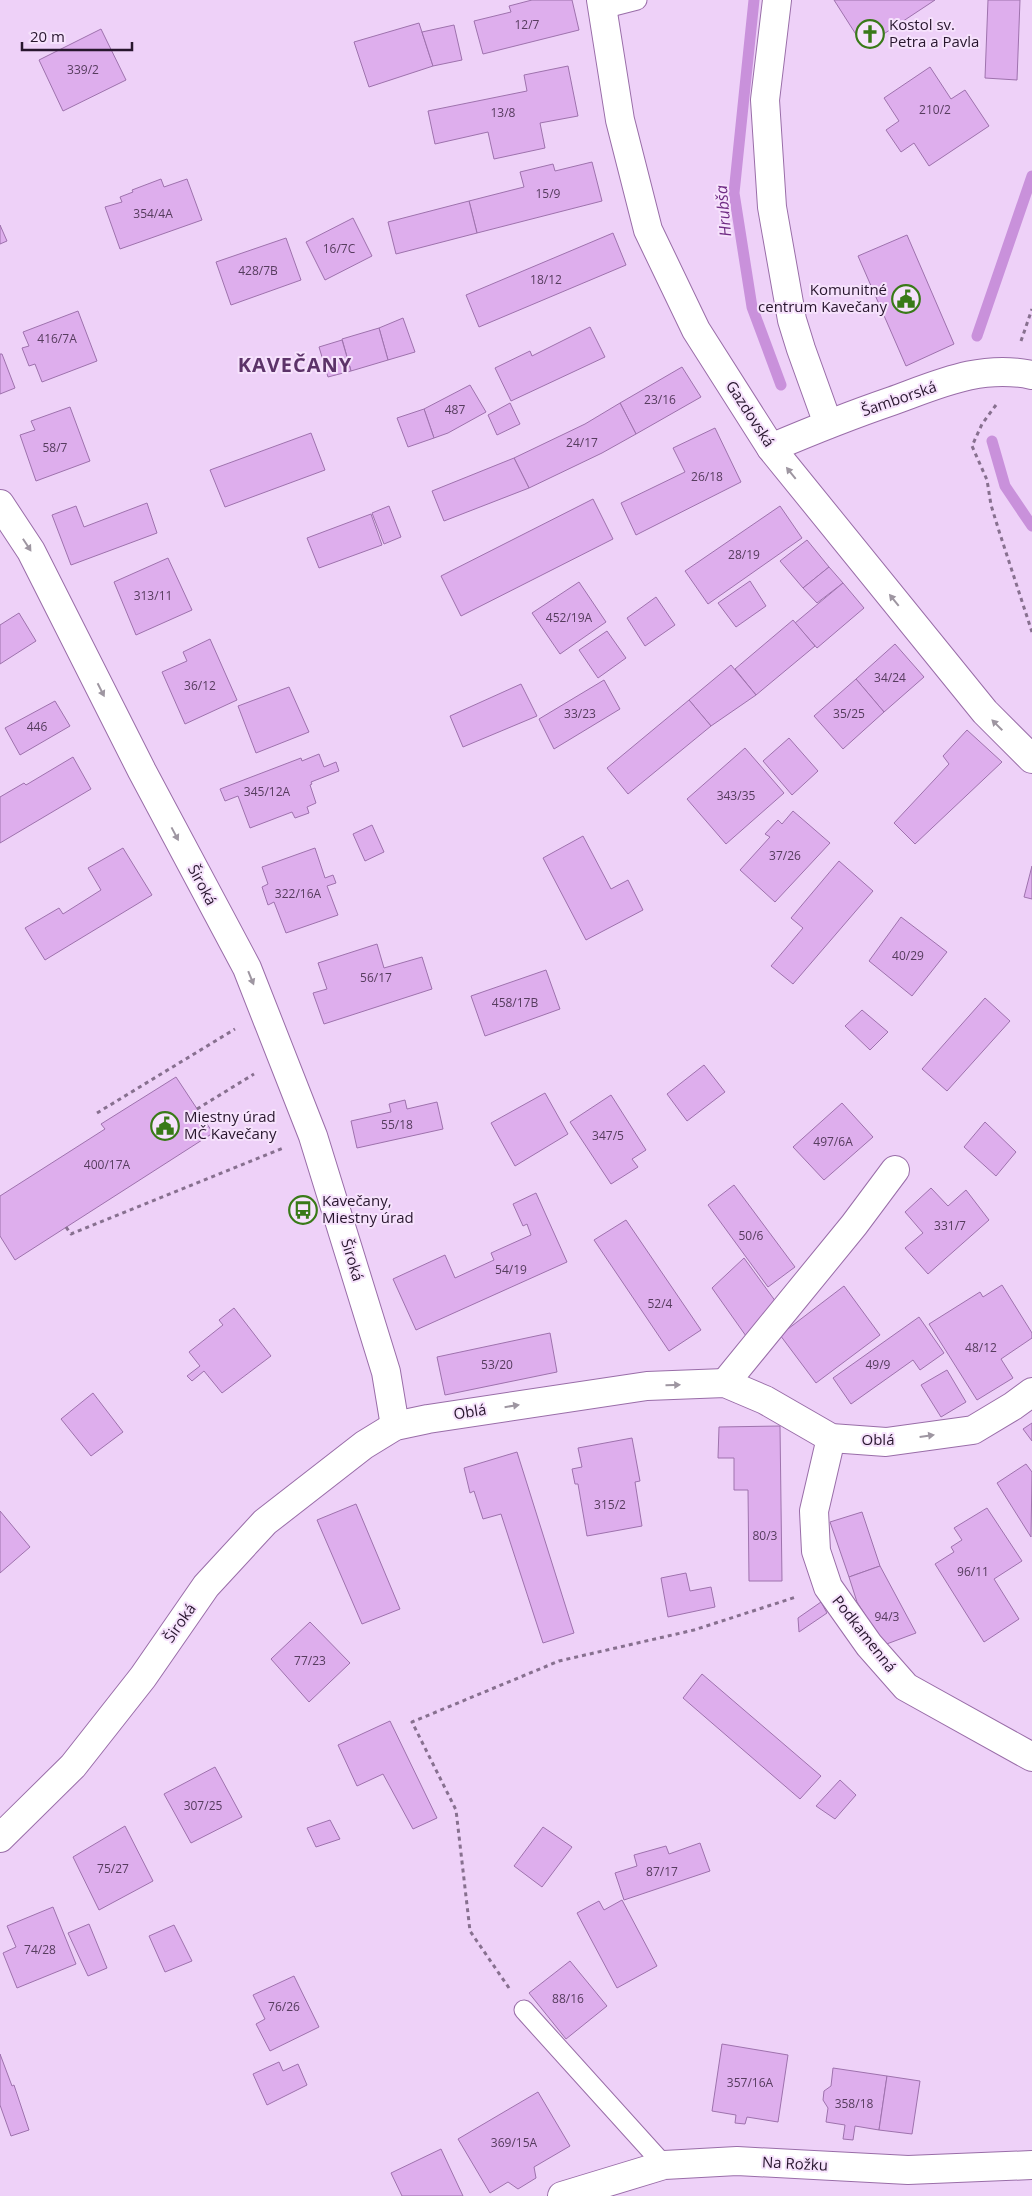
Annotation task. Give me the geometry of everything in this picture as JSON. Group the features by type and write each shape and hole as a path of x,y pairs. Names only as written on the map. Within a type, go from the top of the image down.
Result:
{"street":[{"path":"777,0 765,100 772,207 792,320 800,349 828,424"},
{"name":"Gazdovská","path":"601,4 620,120 648,230 696,330 771,448 985,712 1032,759"},
{"name":"Šamborská","path":"771,448 828,424 967,375 1011,370 1032,375"},
{"name":"Široká","path":"0,504 31,551 142,771 247,968 313,1136 386,1372 395,1426 364,1445 265,1522 206,1586 143,1677 73,1766 0,1838"},
{"path":"725,1383 854,1225 895,1170"},
{"name":"Oblá","path":"395,1426 438,1417 647,1386 725,1383 765,1400 831,1438 886,1442 973,1430 1032,1392"},
{"name":"Podkamenná","path":"831,1438 814,1510 816,1551 828,1587 869,1645 906,1687 1032,1757"},
{"name":"Na Rožku","path":"562,2196 664,2165 737,2162 908,2170 1032,2165"}],"lane":[{"path":"601,4 637,0"},
{"path":"524,2010 664,2165"}],"path":[{"path":"998,402 982,424 972,446 987,480 998,531 1032,632"},
{"path":"97,1113 264,1012"},
{"path":"197,1109 282,1057"},
{"path":"66,1227 71,1234 313,1136"},
{"path":"524,2010 470,1931 456,1810 412,1722 559,1661 694,1630 828,1587"}],"building":[{"path":"532,0 572,0 579,30 483,54 474,21 511,12 509,6"},
{"name":"Kostol sv. Petra a Pavla","path":"834,0 935,0 864,47"},
{"path":"988,0 1020,0 1017,80 985,78"},
{"path":"419,23 433,66 369,87 354,42"},
{"path":"454,25 462,60 433,66 422,32"},
{"path":"101,29 126,80 63,111 39,60"},
{"path":"568,66 578,116 540,123 545,148 494,159 488,132 435,144 428,111 527,91 524,75"},
{"path":"930,67 951,99 965,90 989,126 929,166 914,143 901,152 886,130 899,121 884,98"},
{"path":"592,162 602,201 477,233 469,201 524,187 520,172 553,164 555,171"},
{"path":"161,179 164,187 187,179 202,220 120,249 105,207 122,202 120,197 133,192 132,190"},
{"path":"469,201 477,233 396,254 388,222"},
{"path":"353,218 372,256 325,280 306,242"},
{"path":"0,225 7,241 0,244"},
{"path":"613,233 626,265 479,327 466,295"},
{"path":"907,235 954,344 906,366 858,256"},
{"path":"286,238 301,280 231,305 216,262"},
{"path":"78,311 97,361 42,382 35,364 29,366 22,348 29,346 23,332"},
{"path":"403,318 415,352 388,360 379,328"},
{"path":"590,327 605,357 511,401 495,368 530,351 532,356"},
{"path":"379,328 388,360 351,371 342,339"},
{"path":"342,340 351,371 328,377 319,347"},
{"path":"0,354 2,354 15,388 0,394"},
{"path":"682,367 701,397 636,434 620,403"},
{"path":"470,385 486,412 448,433 434,438 424,409"},
{"path":"510,403 520,424 497,435 488,415"},
{"path":"620,403 636,434 602,453 529,488 514,458 585,424"},
{"path":"70,407 90,461 36,481 20,435 35,430 31,421"},
{"path":"424,409 434,438 408,447 397,418"},
{"path":"715,428 741,482 636,535 621,503 685,472 673,448"},
{"path":"311,433 325,470 225,507 210,470"},
{"path":"514,458 529,488 444,521 432,491"},
{"path":"593,499 613,539 461,616 441,576"},
{"path":"147,503 157,533 71,565 52,515 76,506 84,527"},
{"path":"389,506 401,537 384,544 372,513"},
{"path":"780,506 802,538 708,604 685,571"},
{"path":"371,514 382,545 319,568 307,538"},
{"path":"807,540 829,567 803,588 780,561"},
{"path":"168,558 192,610 136,635 114,582"},
{"path":"829,567 843,583 817,603 803,588"},
{"path":"750,581 766,606 736,627 718,603"},
{"path":"579,582 606,622 560,654 532,613"},
{"path":"843,583 864,608 817,648 795,623"},
{"path":"656,597 675,625 645,646 627,618"},
{"path":"19,613 36,641 0,664 0,625"},
{"path":"793,620 815,646 756,695 735,669"},
{"path":"607,631 626,658 598,678 579,650"},
{"path":"210,639 237,700 185,724 162,672 187,661 183,652"},
{"path":"895,644 924,677 884,712 856,679"},
{"path":"731,665 756,695 711,726 689,700"},
{"path":"856,679 884,712 843,749 814,716"},
{"path":"604,680 620,709 554,749 539,719"},
{"path":"521,684 537,716 463,747 450,716"},
{"path":"289,687 309,732 256,753 238,706"},
{"path":"689,700 711,726 628,794 607,768"},
{"path":"55,701 70,726 20,755 5,728"},
{"path":"967,730 1002,762 915,844 894,823 949,764 943,756"},
{"path":"789,738 818,771 792,795 763,761"},
{"path":"745,748 784,793 726,844 687,799"},
{"path":"319,754 324,767 336,762 339,771 311,782 312,784 310,785 316,803 307,807 309,813 295,818 292,812 250,828 238,796 225,801 220,789 301,758 302,761"},
{"path":"73,757 91,789 0,843 0,797 24,783 26,785"},
{"path":"793,811 830,843 775,902 740,870 770,837 765,834 778,820 782,824"},
{"path":"372,825 384,852 365,861 353,834"},
{"path":"583,836 611,889 628,880 643,910 586,940 543,858"},
{"path":"123,848 152,895 45,960 25,928 59,908 63,914 101,890 88,868"},
{"path":"315,848 325,878 333,875 336,883 327,886 338,915 286,933 274,902 268,905 262,887 268,884 262,867"},
{"path":"839,861 873,891 793,984 771,966 803,928 791,918"},
{"path":"1032,866 1032,899 1024,897"},
{"path":"901,917 947,952 912,996 869,961"},
{"path":"377,944 384,968 422,957 432,989 324,1024 313,993 327,989 318,963"},
{"path":"546,970 560,1009 485,1036 471,996"},
{"path":"985,998 1010,1021 947,1091 922,1069"},
{"path":"862,1010 888,1032 870,1050 845,1026"},
{"path":"704,1065 725,1092 687,1121 667,1094"},
{"path":"176,1077 213,1133 15,1260 0,1236 0,1196 105,1129 101,1124"},
{"path":"545,1093 568,1134 515,1166 491,1123"},
{"path":"611,1095 646,1150 632,1159 638,1167 611,1184 570,1122"},
{"path":"405,1100 407,1109 437,1102 443,1129 357,1148 351,1121 391,1112 389,1104"},
{"path":"842,1103 873,1137 824,1180 793,1147"},
{"path":"985,1122 1016,1152 996,1176 964,1147"},
{"path":"734,1185 795,1267 768,1287 708,1205"},
{"path":"931,1188 948,1206 966,1190 989,1220 928,1274 905,1248 923,1233 905,1212"},
{"path":"536,1193 567,1262 416,1330 393,1279 445,1255 455,1278 494,1260 491,1253 531,1235 527,1224 523,1226 513,1204"},
{"path":"626,1220 701,1330 669,1351 594,1240"},
{"path":"744,1258 776,1302 746,1336 712,1288"},
{"path":"1002,1285 1032,1333 1032,1338 1001,1359 1013,1378 977,1400 929,1324 980,1292 983,1297"},
{"path":"844,1286 880,1335 816,1383 780,1335"},
{"path":"234,1308 271,1356 222,1393 204,1371 192,1381 187,1376 200,1366 189,1352 223,1325 219,1320"},
{"path":"919,1317 944,1353 920,1370 913,1360 851,1404 833,1378"},
{"path":"550,1333 557,1372 445,1395 437,1357"},
{"path":"947,1370 966,1402 941,1417 921,1385"},
{"path":"93,1393 123,1432 91,1456 61,1419"},
{"path":"1032,1423 1032,1441 1023,1429"},
{"path":"780,1426 782,1581 749,1581 748,1490 734,1490 734,1458 718,1458 719,1427"},
{"path":"632,1438 640,1481 635,1482 642,1526 587,1536 578,1484 575,1484 572,1469 582,1467 578,1448"},
{"path":"517,1452 574,1633 543,1643 501,1514 483,1519 474,1491 470,1493 464,1468"},
{"path":"1026,1464 1032,1472 1031,1537 997,1483"},
{"path":"356,1504 400,1609 362,1624 317,1520"},
{"path":"987,1508 1022,1561 994,1579 1019,1619 984,1642 935,1564 954,1552 951,1547 962,1540 954,1528"},
{"path":"0,1511 30,1547 0,1573"},
{"path":"862,1512 880,1566 849,1577 830,1522"},
{"path":"880,1566 916,1633 884,1645 857,1602 849,1577"},
{"path":"686,1573 690,1591 711,1587 715,1607 668,1617 661,1578"},
{"path":"821,1602 827,1613 799,1632 798,1618"},
{"path":"310,1622 350,1663 309,1702 271,1659"},
{"path":"702,1674 821,1776 800,1799 683,1698"},
{"path":"390,1721 437,1818 413,1829 383,1774 357,1786 338,1745"},
{"path":"215,1767 242,1817 191,1843 164,1794"},
{"path":"840,1780 856,1795 835,1819 816,1806"},
{"path":"330,1820 340,1839 316,1847 307,1828"},
{"path":"125,1826 153,1881 99,1910 73,1857"},
{"path":"543,1827 572,1847 542,1887 514,1866"},
{"path":"700,1843 710,1871 624,1900 615,1873 637,1866 634,1855 666,1846 669,1854"},
{"path":"622,1900 657,1966 617,1988 577,1913 599,1901 604,1910"},
{"path":"53,1907 76,1964 17,1988 3,1953 16,1947 7,1926"},
{"path":"89,1924 107,1968 88,1976 68,1933"},
{"path":"174,1925 192,1961 165,1972 149,1936"},
{"path":"570,1961 607,2006 566,2039 529,1993"},
{"path":"294,1976 319,2027 270,2051 256,2024 265,2019 253,1995"},
{"path":"722,2044 788,2055 778,2122 747,2117 745,2124 735,2123 736,2115 712,2111"},
{"path":"0,2054 12,2086 14,2085 29,2130 11,2136 0,2105"},
{"path":"279,2062 283,2071 298,2064 307,2085 267,2105 253,2074"},
{"path":"833,2068 887,2076 879,2130 855,2126 853,2140 843,2139 845,2125 826,2122 828,2108 823,2100 824,2091 831,2086"},
{"path":"887,2076 920,2081 912,2134 879,2130"},
{"path":"538,2092 570,2146 534,2167 536,2178 518,2189 508,2182 490,2193 458,2139"},
{"path":"441,2149 463,2196 402,2196 391,2173"}],"waterway":[{"name":"Hrubša","path":"754,0 734,193 752,307 781,385"},
{"name":"Hrubša","path":"977,336 1032,176"},
{"name":"Hrubša","path":"992,441 1005,486 1032,526"}],"place":[{"name":"Kostol sv. Petra a Pavla","path":"870,34"},
{"name":"Komunitné centrum Kavečany","path":"906,299"},
{"name":"Miestny úrad MČ Kavečany","path":"165,1126"},
{"name":"Kavečany, Miestny úrad","path":"303,1210"}],"district":[{"name":"KAVEČANY","path":"295,365"}]}
